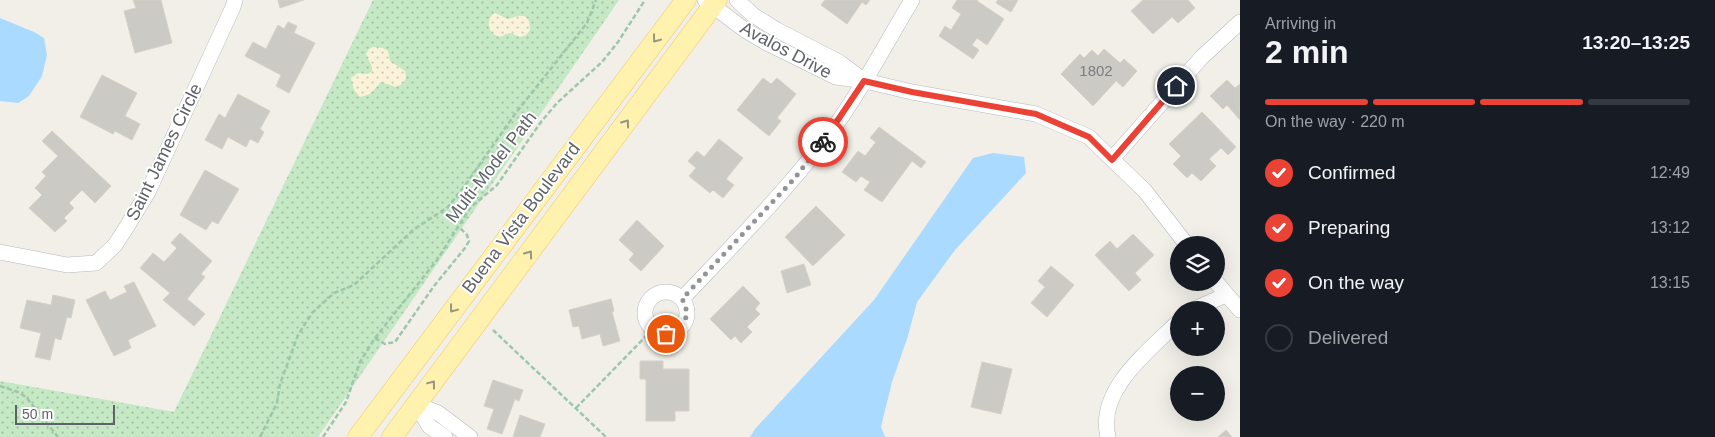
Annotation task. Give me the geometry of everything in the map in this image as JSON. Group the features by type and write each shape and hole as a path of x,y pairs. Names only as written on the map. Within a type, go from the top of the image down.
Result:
{"main road":[{"name":"Buena Vista Boulevard","path":"358,437 686,0"},
{"name":"Buena Vista Boulevard","path":"392,437 712,2"},
{"path":"394,388 416,404"}],"street":[{"name":"Saint James Circle","path":"0,252 67,265 96,263 115,245 148,192 235,0"},
{"name":"Avalos Drive","path":"737,0 753,15 777,30 839,62 864,81"},
{"path":"682,299 794,179 834,128 912,0"},
{"name":"Avalos Drive","path":"712,2 766,43 836,77 1036,114 1089,137 1145,191 1180,236"},
{"path":"1112,160 1202,57 1240,22"},
{"path":"1223,291 1240,310"},
{"path":"670,292 682,299 687,312 684,325 673,333 666,334 653,330 645,318 644,311 650,298 656,294 670,292"},
{"path":"1212,301 1226,295"},
{"path":"1108,437 1107,408 1125,375 1170,329"},
{"path":"416,404 429,426 445,437"},
{"path":"416,404 438,413 470,437"}],"path":[{"path":"260,437 277,403 280,384 298,335 312,313 334,293 354,285 412,230 448,207 515,114 587,23 596,0"},
{"name":"Multi-Model Path","path":"323,437 346,402 360,362 375,338 437,260 470,208 497,185 546,116 602,62 618,42 645,0"},
{"path":"375,338 385,344 395,342 434,286 469,241 467,235 459,227"},
{"path":"492,329 606,437"},
{"path":"576,408 653,330"},
{"path":"0,386 26,397 58,437"}],"green space":[{"path":"373,0 619,0 318,437 0,437 0,381 174,412"}],"sand":[{"path":"495,13 508,19 520,16 526,17 530,24 530,30 526,35 520,37 509,33 497,36 491,31 489,25 490,18"},
{"path":"373,47 383,48 388,51 390,61 405,71 406,78 402,84 396,87 381,82 370,94 360,97 354,90 351,78 358,73 368,74 372,71 366,54"}],"water":[{"path":"0,18 44,38 47,55 42,76 29,96 18,103 0,101"},
{"path":"993,153 1024,157 1026,173 955,250 917,302 908,336 892,382 881,427 885,437 750,437 755,429 874,300 973,158"}],"building":[{"path":"133,0 161,0 172,43 135,53 124,11 136,8"},
{"path":"278,0 304,0 280,8"},
{"path":"825,0 870,0 866,5 862,2 847,24 821,5"},
{"path":"957,0 978,0 1004,19 987,45 977,38 972,45 979,50 973,59 939,36 945,26 951,30 961,14 952,8"},
{"path":"998,0 1018,0 1011,12 996,3"},
{"path":"1143,0 1188,0 1195,8 1178,23 1172,17 1153,34 1131,11"},
{"path":"288,22 297,26 294,33 315,43 289,93 276,86 281,75 245,56 253,42 266,49 278,25 284,29"},
{"path":"1104,49 1120,63 1124,59 1137,71 1123,87 1116,81 1093,106 1061,74 1080,54 1084,58 1092,50 1098,56"},
{"path":"102,75 137,93 125,116 140,124 132,140 115,131 113,134 80,117"},
{"path":"763,78 771,84 777,78 796,94 777,118 781,121 769,136 737,110"},
{"path":"1227,80 1235,88 1240,84 1240,120 1227,105 1223,109 1210,96"},
{"path":"238,94 270,111 260,129 264,132 258,143 250,139 246,147 228,137 222,149 205,140 219,114 225,118"},
{"path":"1202,112 1236,147 1228,155 1221,148 1209,159 1216,166 1201,181 1192,173 1187,178 1173,164 1181,156 1169,144"},
{"path":"879,127 926,162 921,168 912,161 882,202 864,190 870,182 861,176 856,182 842,172 858,151 865,156 876,142 870,138"},
{"path":"52,131 111,186 95,203 82,190 69,203 74,208 64,218 67,221 55,232 29,208 42,195 35,188 46,176 42,172 58,156 42,141"},
{"path":"719,139 743,158 726,179 734,185 723,198 713,190 710,193 689,176 696,168 688,161 697,151 704,157"},
{"path":"205,170 239,189 218,224 212,221 206,230 180,215"},
{"path":"816,206 845,235 813,266 785,237"},
{"path":"637,220 664,246 641,271 629,260 634,254 619,240"},
{"path":"180,233 212,261 201,274 205,277 187,299 205,314 194,326 163,300 170,293 140,268 153,253 164,262 177,248 171,243"},
{"path":"1133,234 1154,255 1135,273 1141,280 1129,291 1095,255 1110,241 1117,249"},
{"path":"804,264 811,285 787,293 781,271"},
{"path":"1051,266 1074,285 1047,317 1031,303 1045,287 1038,281"},
{"path":"134,282 156,326 128,340 131,348 114,356 86,300 105,291 110,300 127,292 124,286"},
{"path":"743,286 760,303 755,309 760,314 747,327 752,332 741,343 735,336 731,340 710,319"},
{"path":"53,295 75,300 71,318 67,317 61,340 55,338 50,360 35,357 41,333 20,328 27,300 51,305"},
{"path":"611,299 614,311 612,312 620,341 603,346 600,334 582,339 579,326 573,327 569,310"},
{"path":"640,361 663,361 663,369 689,369 689,411 675,411 675,421 646,421 646,379 640,379"},
{"path":"982,362 1012,369 1001,414 971,407"},
{"path":"493,380 523,390 519,401 515,399 502,434 487,429 494,409 484,406"},
{"path":"520,415 545,424 540,437 513,437"},
{"path":"1226,430 1232,437 1218,437"}],"way so far":[{"path":"666,334 673,333 684,325 687,312 686,305 682,299 794,179 823,142"}],"route":[{"path":"823,142 864,81 912,92 1036,114 1089,137 1112,160 1176,86"}]}
